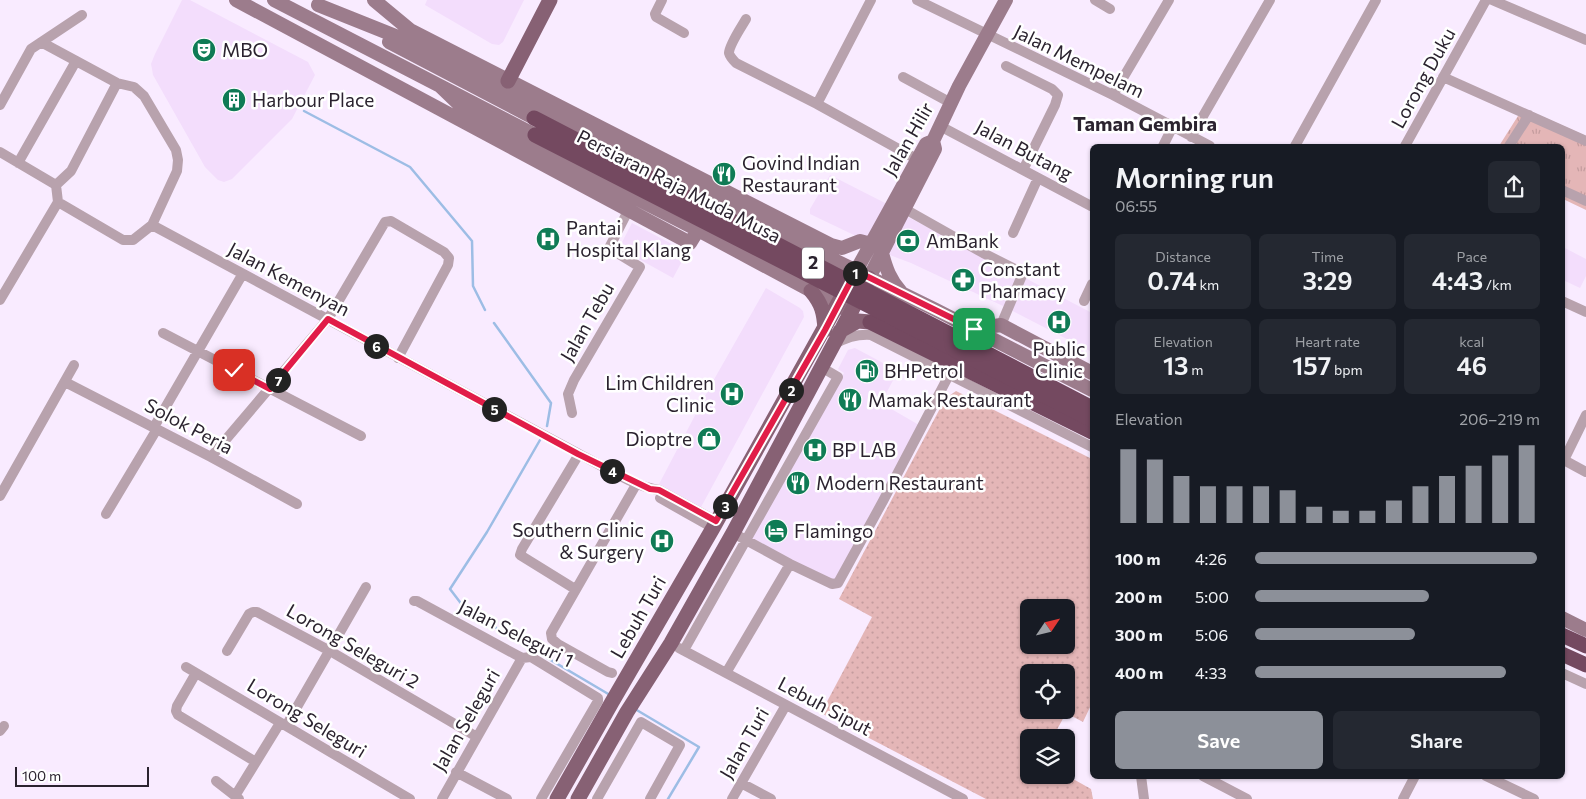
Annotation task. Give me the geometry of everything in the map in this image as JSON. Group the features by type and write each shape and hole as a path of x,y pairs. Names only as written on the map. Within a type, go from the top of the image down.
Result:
{"highway":[{"name":"Persiaran Raja Muda Musa","path":"534,118 1090,407"},
{"name":"Persiaran Raja Muda Musa","path":"535,135 1090,419"},
{"path":"870,322 911,348 1005,395 1090,431"},
{"path":"1565,636 1586,646"},
{"path":"1565,655 1586,665"}],"main road":[{"path":"236,0 690,243 698,230"},
{"name":"Persiaran Raja Muda Musa","path":"274,0 535,135"},
{"path":"374,0 410,30 830,245 842,248 860,241 876,248 893,283 903,294"},
{"path":"508,80 550,0"},
{"name":"Jalan Hilir","path":"876,248 905,208 922,162 926,144 934,145 940,126 951,103 1006,0"},
{"path":"313,3 418,46 826,256 1087,387 1090,372 1001,325 974,329"},
{"name":"Persiaran Raja Muda Musa","path":"313,3 534,118"},
{"path":"440,86 466,111 698,230 870,322"},
{"path":"648,152 692,186"},
{"name":"Jalan Hilir","path":"863,274 922,162"},
{"path":"562,175 573,166"},
{"path":"791,279 816,280 824,272 824,264 807,246"},
{"path":"826,256 844,256 876,248"},
{"name":"Lebuh Turi","path":"578,799 627,712 677,646 712,570 740,537 821,367 837,338 845,308 863,274"},
{"path":"811,291 824,312 825,330"},
{"name":"Lebuh Turi","path":"558,799 582,756 610,698 715,524 825,330 845,308"},
{"path":"911,348 901,323 907,313 918,308 936,310"},
{"path":"837,338 858,321 870,322"},
{"path":"712,570 720,545 720,534 715,524"},
{"path":"1565,620 1586,630"}],"street":[{"path":"662,0 656,17 684,33"},
{"path":"817,104 871,0"},
{"name":"Jalan Mempelam","path":"917,0 1113,95 1172,128 1206,144"},
{"path":"1095,0 1110,9"},
{"path":"1113,95 1169,0"},
{"path":"1191,137 1270,0"},
{"path":"1296,144 1376,0"},
{"name":"Lorong Duku","path":"1406,144 1486,0"},
{"path":"1492,0 1586,40"},
{"path":"0,105 31,49 82,15"},
{"path":"746,19 729,53 736,63 817,104 922,162"},
{"path":"41,42 117,83 134,87 144,96 176,150 178,160 177,171 152,225 133,240 123,240 58,202"},
{"path":"18,163 76,61"},
{"path":"1006,66 1052,89 1058,95 1055,105 1023,170"},
{"path":"903,77 951,103"},
{"path":"1443,77 1586,141"},
{"path":"56,185 71,171 117,83"},
{"path":"1510,144 1529,115"},
{"name":"Jalan Butang","path":"940,126 1090,205"},
{"path":"1164,144 1172,128"},
{"path":"0,152 56,185"},
{"path":"1013,233 1038,178"},
{"path":"0,300 58,202 56,185"},
{"path":"1565,191 1586,201"},
{"path":"905,208 983,253 1023,273 1001,325"},
{"name":"Jalan Tebu","path":"572,413 568,394 574,380 640,267 609,248 628,211"},
{"path":"211,457 328,319 385,222 391,220 444,252 448,258 448,265 398,358"},
{"name":"Jalan Kemenyan","path":"152,225 578,454 650,489 659,490 715,524"},
{"path":"106,514 242,275"},
{"path":"1084,301 1090,288"},
{"path":"1565,302 1586,312"},
{"path":"163,332 361,436"},
{"path":"837,338 860,334 871,335 911,348 949,375 1005,395 1090,445"},
{"path":"0,496 74,365"},
{"name":"Lebuh Turi","path":"740,537 838,377 821,367"},
{"path":"677,646 740,537 832,584 838,583 949,375"},
{"name":"Solok Peria","path":"65,382 211,457 297,504"},
{"path":"1565,456 1586,415"},
{"path":"576,589 520,555 578,454"},
{"path":"1565,461 1586,472"},
{"path":"612,672 608,672 558,644 552,639 550,633 637,483"},
{"path":"726,673 790,564"},
{"path":"216,781 238,798 256,762 330,651 366,587"},
{"name":"Jalan Seleguri 1","path":"414,601 522,658 531,657 596,695 610,698"},
{"name":"Lorong Seleguri 2","path":"227,652 249,614 255,611 330,651 477,737"},
{"name":"Lebuh Siput","path":"677,646 963,799"},
{"name":"Jalan Seleguri","path":"442,799 522,658"},
{"name":"Lorong Seleguri","path":"186,667 410,799"},
{"path":"196,673 177,706 176,711 178,715 256,762"},
{"path":"1565,674 1586,684"},
{"name":"Lebuh Turi","path":"541,799 610,698"},
{"name":"Jalan Turi","path":"732,799 786,705"},
{"path":"597,799 641,722 680,746 650,799"},
{"path":"582,756 611,773"},
{"path":"456,772 507,799"},
{"path":"1141,779 1144,799"},
{"path":"1209,779 1247,799"},
{"path":"1403,799 1413,779"},
{"path":"1492,779 1534,799"},
{"path":"741,783 771,799"}],"shaded area":[{"name":"Harbour Place","path":"182,0 190,0 308,62 315,75 292,119 232,179 224,182 218,180 205,167 153,75 151,64"},
{"path":"427,0 524,0 503,42 499,45 492,44 425,5"},
{"path":"830,175 887,204 868,238 856,236 810,214 810,209"},
{"path":"906,216 1090,312 1090,351 1003,306 911,263 887,254"},
{"path":"632,223 687,252 673,278 619,248"},
{"path":"1565,248 1586,259 1586,276 1580,288 1565,281"},
{"path":"766,288 800,308 803,311 804,317 700,509 658,486 712,383"},
{"path":"855,348 898,371 881,403 919,425 838,578 832,580 751,540 844,373 838,369 848,350"}],"green space":[{"path":"1523,108 1586,136 1586,210 1565,200 1565,144 1500,144"},
{"path":"956,391 1090,458 1090,707 1083,722 1075,718 1075,664 1020,664 1020,719 1063,719 1057,729 1020,729 1020,784 1075,784 1075,780 1091,789 1093,799 986,799 821,713 872,617 839,599 945,399"}],"waterway":[{"path":"304,111 410,167 472,241 473,286 485,310"},
{"path":"494,323 551,403 547,426"},
{"path":"540,440 487,532 450,589 466,610 610,695"},
{"path":"635,709 699,747 668,799"}],"place":[{"name":"MBO","path":"204,50"},
{"name":"Harbour Place","path":"234,100"},
{"name":"Govind Indian Restaurant","path":"724,174"},
{"name":"Pantai Hospital Klang","path":"548,239"},
{"name":"AmBank","path":"908,241"},
{"name":"Constant Pharmacy","path":"963,280"},
{"name":"Public Clinic","path":"1059,322"},
{"name":"BHPetrol","path":"867,371"},
{"name":"Lim Children Clinic","path":"732,394"},
{"name":"Mamak Restaurant","path":"850,400"},
{"name":"Dioptre","path":"709,439"},
{"name":"BP LAB","path":"815,450"},
{"name":"Modern Restaurant","path":"798,483"},
{"name":"Flamingo","path":"776,531"},
{"name":"Southern Clinic & Surgery","path":"662,541"}],"district":[{"name":"Taman Gembira","path":"1145,124"}],"route":[{"path":"234,370 270,389 328,319 578,454 650,489 659,490 716,521 825,330 856,271 974,329"}]}
